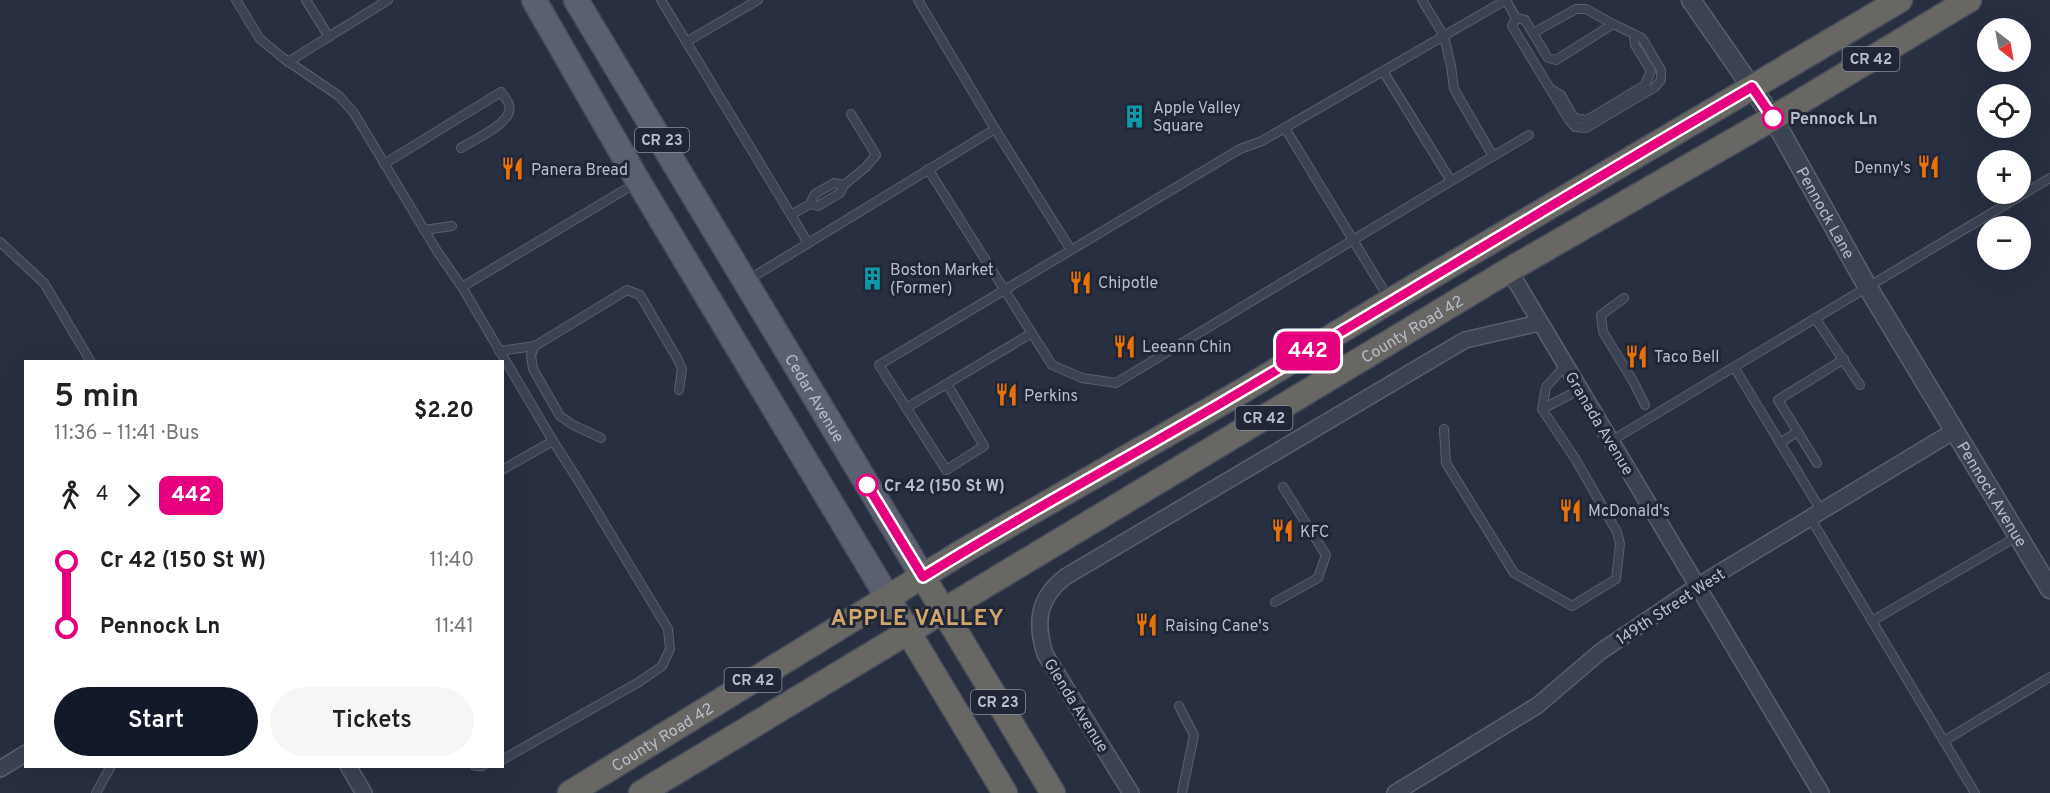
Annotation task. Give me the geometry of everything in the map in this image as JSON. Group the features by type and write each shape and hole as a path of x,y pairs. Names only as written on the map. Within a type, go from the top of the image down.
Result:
{"highway":[{"name":"County Road 42","path":"570,793 1071,488 1244,390 1390,301 1900,0"},
{"name":"County Road 42","path":"641,793 1509,270 1773,118 1969,0"},
{"name":"Cedar Avenue","path":"923,577 1053,793"},
{"name":"CR 23","path":"888,598 1005,793"}],"main road":[{"name":"CR 23","path":"534,0 638,181 888,598"},
{"name":"Cedar Avenue","path":"576,0 923,577"}],"street":[{"name":"Pennock Lane","path":"1691,0 1773,118 1867,286 1954,431"},
{"name":"Granada Avenue","path":"1509,270 1539,324 1699,585 1821,793"},
{"name":"Glenda Avenue","path":"1131,793 1045,654 1039,628 1040,612 1050,591 1065,577 1465,340 1539,324"},
{"name":"149th Street West","path":"1395,793 1538,705 1600,652 1699,585 1954,431"},
{"name":"Pennock Avenue","path":"1954,431 2050,589"},
{"path":"0,769 24,754"},
{"path":"349,768 364,793"}],"lane":[{"path":"236,0 260,39 288,62 339,96 354,114 424,230 462,287 668,629 670,649 662,666 639,682 504,759"},
{"path":"306,0 329,37"},
{"path":"288,62 388,0"},
{"path":"661,0 808,243"},
{"path":"686,42 758,0"},
{"path":"918,0 995,129 1071,249"},
{"path":"1422,0 1444,36 1454,89 1493,156"},
{"path":"947,384 984,446 946,470 879,365 1240,149 1262,141 1506,0 1516,18 1526,20 1548,58 1556,60 1613,24"},
{"path":"1516,18 1512,26 1575,127 1586,128 1655,87 1661,80 1661,70 1642,38 1586,9 1576,9 1533,33"},
{"path":"1550,88 1561,95 1574,118 1587,120 1645,85 1651,71 1635,45 1634,35"},
{"path":"1383,71 1451,181"},
{"path":"384,164 501,92 509,105 509,112 504,121 461,148"},
{"path":"791,215 810,204 815,194 834,183 844,185 876,154 851,114"},
{"path":"1285,128 1390,301"},
{"path":"747,281 995,129"},
{"path":"928,169 1052,365 1082,378 1116,383 1529,135"},
{"path":"1611,441 2050,178"},
{"path":"462,287 638,181"},
{"path":"424,230 452,226"},
{"path":"0,242 44,283 90,360"},
{"path":"499,351 535,346 627,290 640,295 677,358 682,369 679,390"},
{"path":"1624,298 1601,315 1603,332 1645,405"},
{"path":"1815,318 1860,384"},
{"path":"906,408 1032,333"},
{"path":"535,346 531,355 533,369 560,417 601,438"},
{"path":"1817,463 1778,400 1844,359"},
{"path":"1444,429 1446,463 1514,573 1572,606 1616,579 1620,544 1617,532 1576,460 1542,409 1546,387 1566,366"},
{"path":"1734,367 1780,443 1872,621 1975,793"},
{"path":"1542,409 1579,390"},
{"path":"1780,443 1797,432"},
{"path":"504,469 553,441"},
{"path":"1275,602 1318,578 1326,555 1283,487"},
{"path":"1872,621 2018,536"},
{"path":"1944,741 2050,677"},
{"path":"1179,705 1194,735 1182,793"},
{"path":"96,793 110,768"}],"bus line":[{"name":"442","path":"867,485 923,577 1071,488 1244,390 1752,87 1773,118"}],"place":[{"name":"Apple Valley Square","path":"1135,116"},
{"name":"Pennock Ln","path":"1773,118"},
{"name":"Denny's","path":"1929,167"},
{"name":"Panera Bread","path":"513,169"},
{"name":"Boston Market (Former)","path":"872,278"},
{"name":"Chipotle","path":"1080,282"},
{"name":"Leeann Chin","path":"1124,346"},
{"name":"Taco Bell","path":"1636,356"},
{"name":"Perkins","path":"1006,395"},
{"name":"Cr 42 (150 St W)","path":"867,485"},
{"name":"McDonald's","path":"1570,510"},
{"name":"KFC","path":"1282,531"},
{"name":"Raising Cane's","path":"1147,625"}],"district":[{"name":"APPLE VALLEY","path":"918,617"}]}
